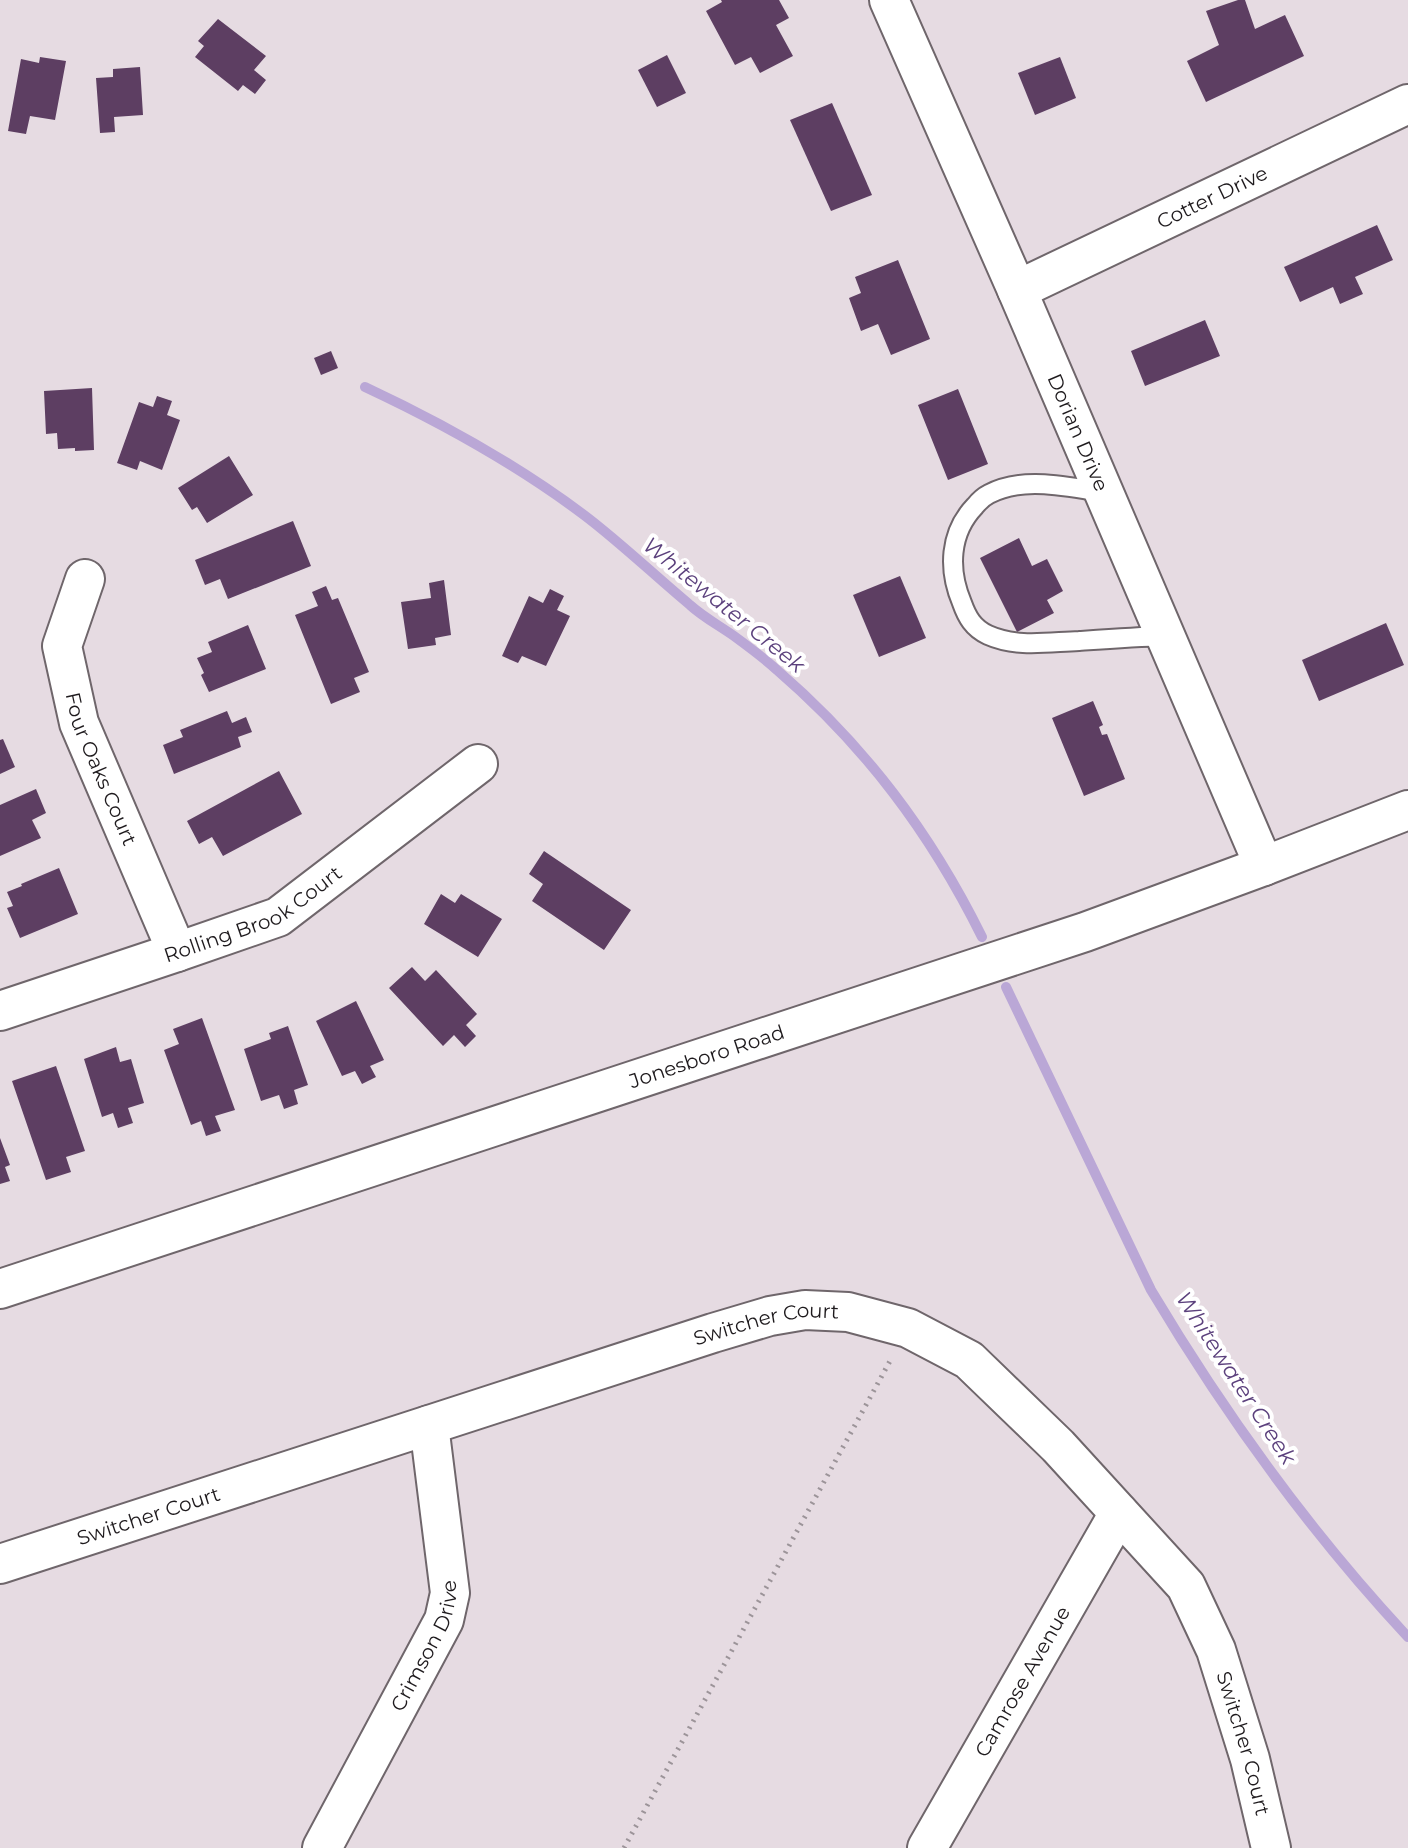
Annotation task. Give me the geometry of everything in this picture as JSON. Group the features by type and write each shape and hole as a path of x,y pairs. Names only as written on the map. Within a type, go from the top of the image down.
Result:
{"street":[{"name":"Dorian Drive","path":"889,0 1264,866"},
{"name":"Cotter Drive","path":"1017,290 1408,104"},
{"name":"Four Oaks Court","path":"85,579 62,646 79,723 177,952"},
{"name":"Rolling Brook Court","path":"0,1011 278,917 478,764"},
{"name":"Jonesboro Road","path":"0,1289 1085,932 1408,810"},
{"name":"Switcher Court","path":"0,1564 770,1316 805,1310 848,1312 908,1328 969,1360 1058,1446 1186,1586 1216,1650 1250,1759 1271,1848"},
{"name":"Crimson Drive","path":"322,1848 444,1620 450,1593 429,1425"},
{"name":"Camrose Avenue","path":"927,1848 1119,1513"}],"lane":[{"path":"1103,492 1022,483 985,495 965,516 956,538 952,564 957,592 969,621 985,634 1013,643 1165,636"}],"path":[{"path":"624,1848 908,1328"}],"building":[{"path":"721,0 779,0 789,18 776,25 793,56 760,73 751,57 735,65 706,11"},
{"path":"1245,0 1255,29 1285,15 1304,56 1206,102 1187,61 1219,45 1206,11"},
{"path":"218,19 266,56 254,70 266,80 255,94 243,85 238,91 195,57 204,46 198,41"},
{"path":"667,55 686,93 657,107 638,70"},
{"path":"40,57 66,61 55,120 30,116 26,134 8,131 21,59 39,63"},
{"path":"1060,57 1076,98 1035,115 1018,73"},
{"path":"140,67 143,115 114,117 115,132 100,133 96,78 113,77 113,69"},
{"path":"832,103 872,195 831,211 790,120"},
{"path":"1377,225 1393,260 1355,277 1363,294 1340,304 1333,287 1300,302 1284,267"},
{"path":"898,260 930,339 891,355 878,324 861,331 849,298 861,293 855,277"},
{"path":"1205,320 1220,356 1145,386 1131,351"},
{"path":"331,351 338,368 321,375 314,358"},
{"path":"92,388 94,450 58,449 57,433 46,434 44,391"},
{"path":"958,389 988,464 948,480 918,405"},
{"path":"157,396 172,401 167,415 180,420 162,470 140,461 137,470 117,463 139,402 153,407"},
{"path":"229,456 253,495 207,523 197,507 192,510 178,488"},
{"path":"293,521 311,566 228,599 220,579 205,585 195,560"},
{"path":"1019,538 1032,566 1047,559 1063,591 1047,600 1054,613 1017,632 980,558"},
{"path":"900,576 926,638 879,657 853,595"},
{"path":"444,580 451,635 435,638 436,645 408,649 401,602 431,598 429,583"},
{"path":"326,586 332,600 338,598 369,672 354,678 360,692 331,704 295,615 318,606 312,592"},
{"path":"550,589 564,596 557,610 570,616 546,666 522,656 518,663 502,656 529,596 543,603"},
{"path":"1386,623 1404,665 1319,701 1302,660"},
{"path":"248,625 266,669 209,692 197,658 212,652 208,642"},
{"path":"1093,701 1103,725 1099,727 1102,735 1107,734 1125,779 1084,796 1052,718"},
{"path":"227,711 232,723 246,717 252,732 238,737 241,747 174,774 163,745 183,737 180,730"},
{"path":"3,739 15,767 0,774 0,740"},
{"path":"279,771 302,814 223,856 212,837 199,844 187,821"},
{"path":"36,789 46,813 32,820 41,838 0,856 0,805"},
{"path":"544,851 631,910 604,950 532,901 543,884 529,874"},
{"path":"59,868 78,914 20,938 7,908 13,906 7,892"},
{"path":"441,894 455,903 461,894 502,919 478,957 424,924"},
{"path":"412,967 425,981 436,970 477,1014 466,1025 476,1036 465,1047 454,1035 443,1046 389,988"},
{"path":"356,1001 384,1060 370,1066 376,1077 362,1084 355,1071 342,1076 316,1021"},
{"path":"202,1018 235,1110 215,1116 221,1131 206,1136 201,1121 191,1125 164,1050 179,1044 173,1029"},
{"path":"288,1026 308,1085 294,1090 298,1104 284,1109 279,1095 261,1101 244,1049 271,1039 269,1033"},
{"path":"116,1047 120,1062 131,1059 144,1103 128,1108 133,1123 118,1128 113,1113 102,1117 84,1059"},
{"path":"56,1066 85,1151 66,1157 71,1172 46,1180 12,1081"},
{"path":"0,1138 10,1165 5,1167 10,1181 0,1184"}],"waterway":[{"name":"Whitewater Creek","path":"365,387 478,445 558,496 695,609 772,666 839,729 893,793 940,862 982,937"},
{"name":"Whitewater Creek","path":"1006,987 1151,1290 1179,1336 1270,1470 1336,1556 1408,1637"}]}
